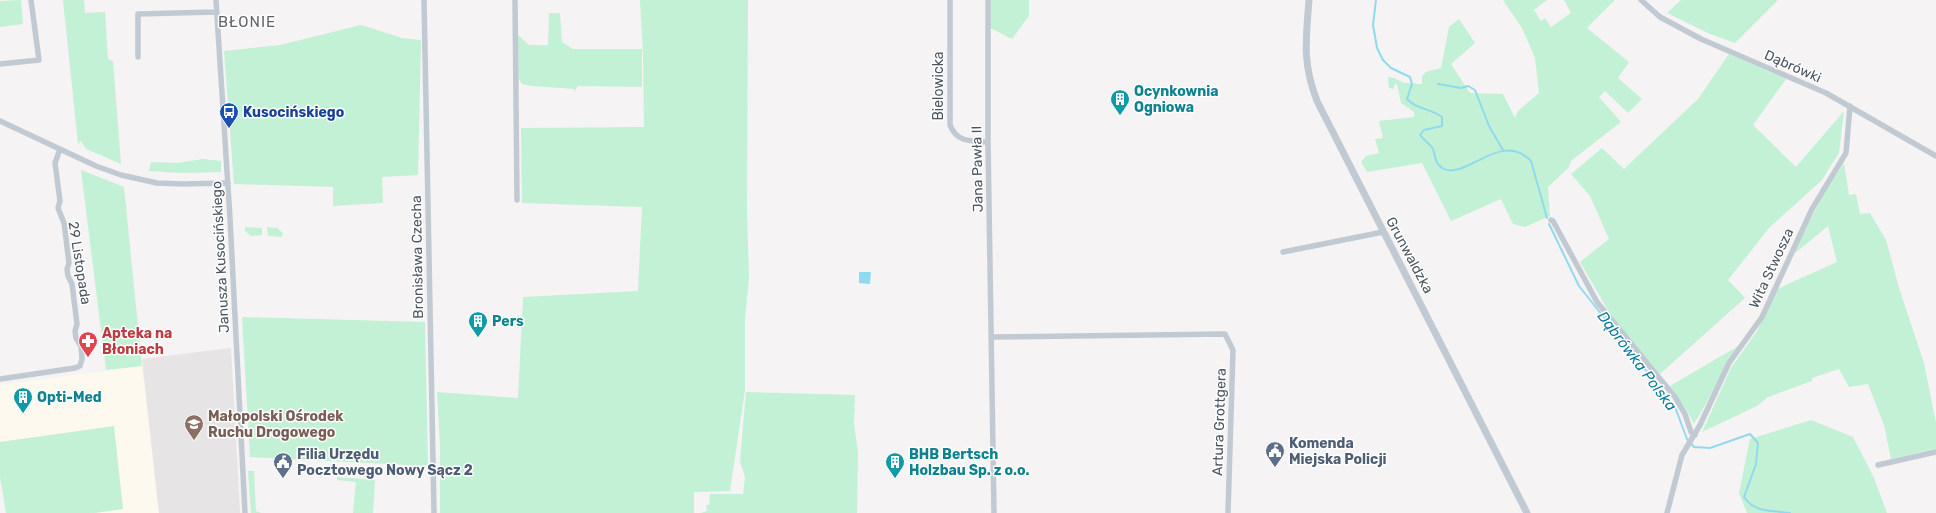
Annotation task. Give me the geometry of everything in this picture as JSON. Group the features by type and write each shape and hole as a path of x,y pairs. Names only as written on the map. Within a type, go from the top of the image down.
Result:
{"street":[{"path":"0,64 39,60 31,0"},
{"name":"Janusza Kusocińskiego","path":"216,0 228,183 245,513"},
{"name":"Bronisława Czecha","path":"424,0 434,513"},
{"path":"516,0 517,200"},
{"name":"Bielowicka","path":"950,0 950,125 955,135 962,140 988,142"},
{"name":"Jana Pawła II","path":"988,0 988,142 994,513"},
{"name":"Grunwaldzka","path":"1309,0 1305,55 1312,89 1383,232 1527,513"},
{"name":"Dąbrówki","path":"1641,0 1660,17 1701,39 1826,93 1936,156"},
{"path":"138,57 138,14 216,12"},
{"name":"Wita Stwosza","path":"1667,513 1674,491 1679,465 1722,376 1762,317 1812,209 1842,162 1846,153 1850,106"},
{"path":"0,120 96,166 137,179 183,184 228,183"},
{"name":"29 Listopada","path":"0,379 74,368 80,366 82,362 80,346 76,338 78,324 72,284 68,276 67,269 69,263 64,223 58,208 60,201 55,163 60,149"},
{"path":"1551,220 1553,221 1597,302 1675,398 1685,414 1693,437"},
{"path":"1283,252 1383,232"},
{"name":"Artura Grottgera","path":"992,337 1225,334 1233,350 1228,513"},
{"path":"1878,465 1936,452"}],"shaded area":[{"name":"Małopolski Ośrodek Ruchu Drogowego","path":"231,348 240,513 159,513 142,359"},
{"path":"142,366 159,513 95,513 123,509 114,426 0,442 0,385"}],"green space":[{"path":"21,0 23,24 0,27 0,1"},
{"path":"63,0 84,0 85,13 105,12 108,59 113,61 121,164 86,149 81,141 78,144"},
{"path":"640,0 748,0 747,215 749,278 745,319 745,390 730,491 694,492 694,513 440,513 440,445 437,392 518,398 523,297 638,291 642,207 522,203 521,128 644,127 643,54"},
{"path":"988,0 1029,0 1029,16 1012,39 988,27"},
{"path":"1503,0 1547,0 1534,10 1541,21 1545,18 1551,27 1571,13 1564,0 1615,0 1587,28 1629,62 1618,78 1642,99 1628,113 1605,91 1599,97 1621,122 1571,161 1569,167 1548,187 1550,216 1525,227 1513,224 1501,199 1451,221 1422,163 1367,172 1361,162 1366,156 1379,153 1375,139 1383,138 1379,121 1414,117 1414,112 1401,103 1397,84 1394,85 1394,89 1389,88 1388,77 1404,83 1422,84 1422,76 1426,72 1441,68 1449,27 1459,19 1475,43 1451,64 1470,93 1503,94 1515,118 1518,111 1539,93 1535,58 1522,28"},
{"path":"1681,0 1778,0 1735,43 1710,34 1667,13"},
{"path":"549,13 560,13 562,42 573,49 642,49 642,87 578,86 574,92 574,89 522,84 517,76 517,34 529,45 548,45"},
{"path":"361,25 402,38 421,40 418,175 382,177 383,203 333,206 333,187 234,184 224,51 280,45"},
{"path":"1729,54 1786,79 1753,125 1796,167 1844,111 1839,153 1822,180 1769,228 1728,280 1745,298 1660,374 1612,317 1580,262 1609,239 1590,196 1571,174 1602,148 1624,169 1698,99"},
{"path":"203,159 221,161 221,172 181,173 149,171 151,162 177,163"},
{"path":"1844,163 1849,195 1856,194 1860,214 1870,213 1886,240 1900,291 1924,363 1936,423 1936,449 1891,459 1884,425 1868,384 1849,387 1839,369 1812,378 1812,381 1768,397 1757,406 1702,432 1731,368 1757,331 1777,289 1837,262 1828,226 1794,254 1817,207"},
{"path":"81,170 124,187 142,366 106,370"},
{"path":"245,227 262,228 262,235 251,236 245,231"},
{"path":"267,227 277,228 283,233 282,237 268,236"},
{"path":"242,317 425,322 428,466 250,457"},
{"path":"1740,345 1694,424 1686,409 1670,386"},
{"path":"746,392 855,395 854,424 858,452 857,513 701,513 707,511 706,505 709,505 710,494 743,494 745,477 740,461"},
{"path":"1811,420 1853,437 1874,478 1887,513 1747,513 1739,493 1750,439"},
{"path":"114,426 123,509 95,513 6,513 0,477 0,442"},
{"path":"248,471 254,471 256,511 261,513 251,513"},
{"path":"337,477 375,480 373,513 353,513 356,482 337,480"}],"water":[{"path":"859,272 871,272 870,284 859,283"}],"waterway":[{"name":"Dąbrówka Polska","path":"1376,0 1373,25 1377,48 1383,60 1391,68 1410,77 1412,84 1407,99 1411,103 1442,117 1442,126 1424,130 1420,135 1433,149 1438,164 1442,168 1451,170 1472,164 1495,153 1507,151 1519,153 1531,161 1547,218"},
{"path":"1438,84 1461,88 1468,86 1475,90 1489,126 1503,150"},
{"name":"Dąbrówka Polska","path":"1549,224 1579,286 1675,407 1687,439 1694,447 1710,448 1750,434 1758,443 1756,464 1744,497 1753,506 1758,508 1790,513"}],"place":[{"name":"Ocynkownia Ogniowa","path":"1120,116"},
{"name":"Kusocińskiego","path":"229,129"},
{"name":"Pers","path":"478,338"},
{"name":"Apteka na Błoniach","path":"88,358"},
{"name":"Opti-Med","path":"23,414"},
{"name":"Małopolski Ośrodek Ruchu Drogowego","path":"194,441"},
{"name":"Komenda Miejska Policji","path":"1275,468"},
{"name":"Filia Urzędu Pocztowego Nowy Sącz 2","path":"283,479"},
{"name":"BHB Bertsch Holzbau Sp. z o.o.","path":"895,479"}],"district":[{"name":"BŁONIE","path":"247,22"}]}
